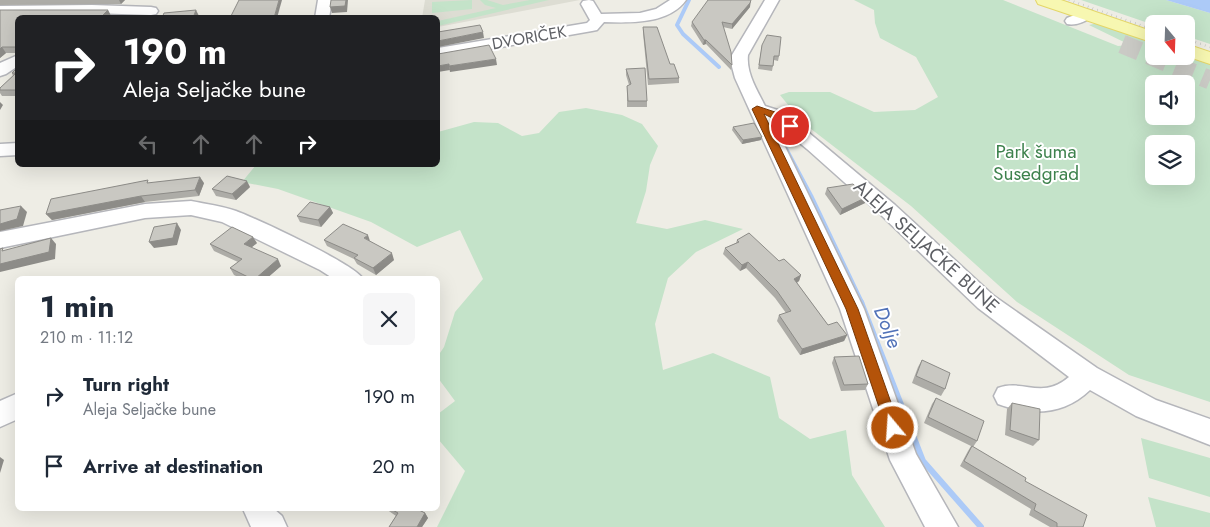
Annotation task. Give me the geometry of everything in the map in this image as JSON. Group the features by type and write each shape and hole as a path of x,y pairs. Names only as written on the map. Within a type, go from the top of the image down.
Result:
{"main road":[{"path":"1036,2 1079,18 1145,36"},
{"path":"1079,18 1122,44"},
{"path":"1195,53 1210,58"}],"street":[{"path":"0,10 92,9 147,14 162,0"},
{"path":"322,15 325,0"},
{"path":"588,4 597,18 646,16 666,10 679,0"},
{"path":"772,0 740,55 739,63 743,78 852,309 904,460 942,527"},
{"name":"DVORIČEK","path":"440,53 592,27 598,22 597,18"},
{"path":"0,58 15,59"},
{"path":"0,72 15,60"},
{"name":"ALEJA SELJAČKE BUNE","path":"757,109 778,116 814,145 888,210 986,302 1088,376 1146,408 1210,432"},
{"path":"0,150 15,149"},
{"path":"0,240 145,211 191,208 228,216 328,264 347,276"},
{"path":"1007,396 1038,401 1053,398 1068,394 1088,376"},
{"path":"0,415 15,407"},
{"path":"259,511 262,519 271,527"}],"shaded area":[{"path":"425,0 580,0 440,27 440,15 422,15"}],"green space":[{"path":"472,0 472,9 432,13 432,2"},
{"path":"480,0 503,5 530,0 549,0 440,26 440,21 496,8 485,5"},
{"name":"Park šuma Susedgrad","path":"854,0 1003,0 1118,46 1130,45 1089,25 1102,22 1145,38 1145,65 1195,65 1195,55 1210,61 1210,402 1129,375 1017,302 911,206 802,122 780,95 789,92 830,92 874,112 915,110 938,97 916,57 880,38 875,23 874,10"},
{"path":"1081,0 1166,0 1210,13 1210,44 1195,39 1195,15 1145,15 1145,22"},
{"path":"586,108 622,115 642,124 658,146 650,165 646,191 636,223 667,229 705,220 743,229 696,252 668,278 655,324 663,370 713,353 770,377 779,418 810,439 846,430 852,475 885,527 437,527 465,471 440,441 440,412 455,401 440,381 440,353 444,347 455,312 483,279 460,230 417,247 371,222 278,189 242,182 254,167 440,167 440,131 474,122 498,123 522,136 539,133 559,112"},
{"path":"1141,438 1210,458 1210,497 1149,478"},
{"path":"1148,497 1210,513 1210,527 1156,527"}],"water":[{"path":"1166,0 1210,0 1210,13"}],"building":[{"path":"239,0 279,0 275,15 232,15"},
{"path":"331,0 346,0 345,6 330,7"},
{"path":"708,0 751,0 732,24 722,22 731,52 732,65 704,40 692,22"},
{"path":"0,10 108,10 103,15 15,15 15,47 2,47 0,49"},
{"path":"196,10 194,15 163,15 164,13"},
{"path":"480,25 483,32 440,41 440,32"},
{"path":"643,27 657,27 670,64 674,64 679,78 649,79"},
{"path":"767,35 781,37 779,56 774,56 773,66 759,65 762,45"},
{"path":"489,45 496,59 440,66 440,54"},
{"path":"645,68 647,101 628,101 627,86 631,84 626,69"},
{"path":"15,74 15,90 0,90"},
{"path":"754,123 762,137 743,140 733,127"},
{"path":"227,176 247,181 232,194 212,189"},
{"path":"200,177 195,190 141,196 46,214 51,199 148,180 147,183"},
{"path":"853,184 867,197 842,209 827,188"},
{"path":"310,202 330,207 318,220 297,216"},
{"path":"21,206 17,219 0,224 0,210"},
{"path":"177,223 173,238 149,242 154,227"},
{"path":"343,224 368,235 364,238 392,253 373,268 354,258 358,255 324,240"},
{"path":"232,227 253,237 244,244 278,259 258,276 246,276 230,268 242,259 210,244"},
{"path":"749,233 779,261 784,259 801,275 794,279 828,325 837,322 847,335 802,349 779,315 791,311 777,291 748,262 742,265 725,248 739,242 737,240"},
{"path":"51,238 49,252 0,264 0,249 3,248 2,251"},
{"path":"859,356 868,384 844,385 834,357"},
{"path":"922,360 950,373 945,389 916,376"},
{"path":"936,398 984,421 977,441 928,417"},
{"path":"1012,403 1040,409 1039,440 1010,430"},
{"path":"972,446 1026,478 1025,481 1087,515 1083,527 1057,527 1057,523 1034,510 1036,504 964,461"},
{"path":"394,511 421,511 425,513 417,527 389,527 398,513"}],"waterway":[{"name":"Dolje","path":"689,0 677,25 683,34 719,67"},
{"name":"Dolje","path":"786,149 811,196 862,303"},
{"name":"Dolje","path":"861,302 923,461 981,527"}],"tunnel":[{"path":"1122,44 1210,80"}],"railway":[{"path":"1069,0 1145,27"},
{"path":"1195,42 1210,47"}],"route":[{"path":"790,126 778,116 757,109 801,198 852,309 878,379 893,428"}]}
